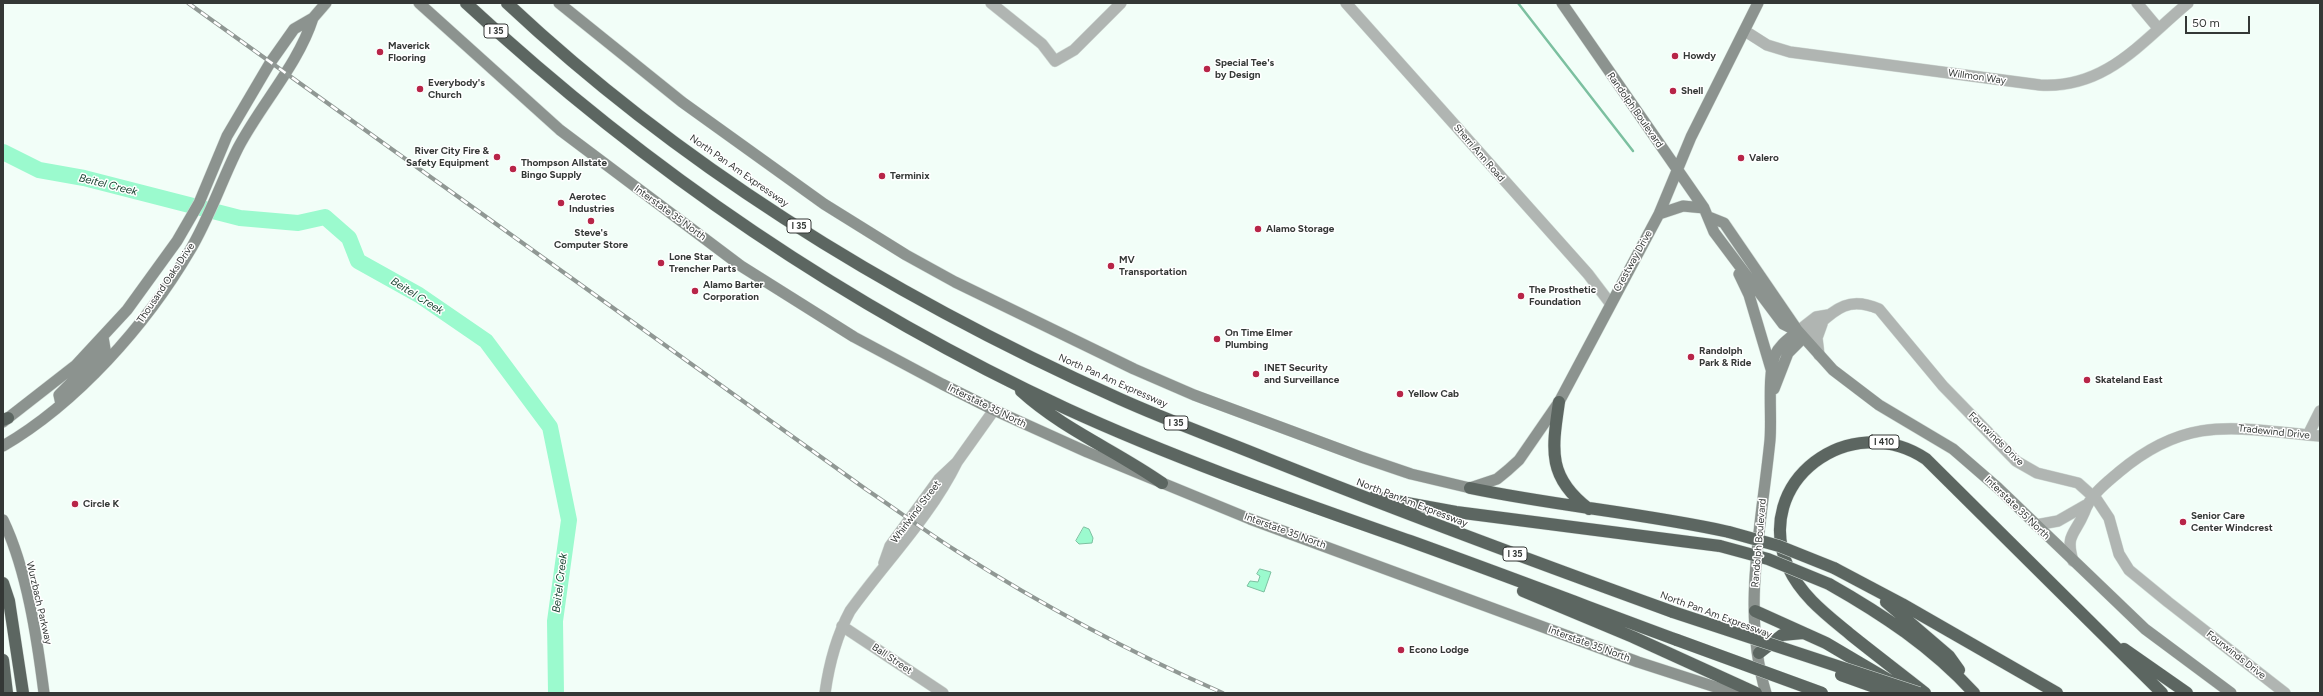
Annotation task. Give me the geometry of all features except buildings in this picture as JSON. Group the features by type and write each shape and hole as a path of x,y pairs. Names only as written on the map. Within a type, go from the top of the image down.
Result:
{"highway":[{"name":"I 35","path":"466,3 585,107 710,202 853,295 968,360 1107,427 1212,470 1822,693"},
{"name":"North Pan Am Expressway","path":"507,3 570,58 647,121 763,204 925,302 1017,350 1122,400 1357,495 1891,693"},
{"path":"1010,381 1044,412 1092,441 1135,464 1162,483"},
{"path":"1559,402 1553,442 1554,462 1559,476 1566,488 1590,510"},
{"name":"I 410","path":"1926,693 1806,596 1788,566 1782,548 1781,536 1784,509 1792,490 1800,478 1824,455 1849,444 1877,441 1891,443 1905,446 1926,459 2162,693"},
{"path":"1470,488 1590,510 1688,523 1729,532 1779,546 1834,568 1868,588 1902,604 2057,693"},
{"path":"1357,495 1392,499 1479,515 1720,546 1768,559 1829,584 1898,626 1954,671 1974,693"},
{"path":"1416,544 1670,653 1756,693"},
{"path":"3,583 9,601 23,693"},
{"path":"1868,588 1949,656 1974,693"},
{"path":"1755,611 1848,654 1892,682 1904,693"},
{"path":"1673,612 1918,693"},
{"path":"2097,630 2187,693"},
{"path":"1759,654 1782,635 1803,633"},
{"path":"3,660 7,693"}],"main road":[{"name":"Thousand Oaks Drive","path":"5,420 76,364 127,310 177,241 199,203 227,136 250,94 294,30 313,18 326,3"},
{"name":"Interstate 35 North","path":"419,3 560,130 741,266 854,337 994,410 1162,483 1250,519 1638,662 1734,693"},
{"path":"559,3 682,102 817,199 876,237 955,282 1134,369 1194,395 1411,474 1470,488"},
{"name":"Randolph Boulevard","path":"1562,3 1707,213 1714,232 1723,245 1783,324 1804,334"},
{"name":"Crestway Drive","path":"1470,488 1497,479 1508,470 1526,450 1559,402 1659,214 1676,170 1758,3"},
{"name":"Thousand Oaks Drive","path":"4,447 61,404 135,329 189,252 211,210 238,148 264,104 306,40 313,18"},
{"path":"1659,214 1683,206 1707,213"},
{"name":"Randolph Boulevard","path":"1707,213 1724,223 1804,334"},
{"path":"1723,245 1750,295 1771,370"},
{"name":"Interstate 35 North","path":"1804,334 1819,355 1850,385 1954,449 1998,488 2145,629 2231,693"},
{"name":"Randolph Boulevard","path":"1766,693 1761,675 1755,611 1755,570 1770,439 1772,393 1771,370 1780,346 1804,334"},
{"name":"Randolph Boulevard","path":"1772,393 1788,353 1804,334"},
{"path":"61,404 59,395 105,349 103,337"},
{"name":"Wurzbach Parkway","path":"3,520 18,563 32,613 44,693"},
{"name":"Interstate 35 North","path":"1638,662 1711,693"}],"street":[{"path":"991,3 1042,44 1055,61 1074,50 1121,3"},
{"name":"Sherri Ann Road","path":"1346,3 1588,274 1610,304"},
{"path":"2137,3 2158,28"},
{"name":"Willmon Way","path":"1745,31 1779,50 2052,86 2080,82 2106,72 2123,60 2188,3"},
{"name":"Fourwinds Drive","path":"1804,334 1816,317 1825,319 1845,305 1856,303 1868,304 1879,309 1943,386 2016,461 2037,473 2078,483 2089,501 2104,508 2109,518 2120,554 2129,570 2285,693"},
{"path":"1819,355 1817,338 1825,319"},
{"name":"Whirlwind Street","path":"825,693 828,673 842,626 850,611 883,567 897,552 945,485 957,462 994,410"},
{"path":"2308,435 2320,411"},
{"name":"Tradewind Drive","path":"2036,525 2058,521 2089,501 2138,456 2157,444 2181,436 2200,431 2238,428 2320,436"},
{"name":"Tradewind Drive","path":"2073,561 2070,551 2071,534 2089,501"},
{"name":"Ball Street","path":"842,626 943,693"}],"shaded area":[{"path":"1084,527 1089,529 1093,538 1092,543 1079,544 1076,541"},
{"path":"1260,569 1271,572 1264,592 1247,586 1250,581 1258,582 1260,576 1257,574"}],"waterway":[{"path":"1518,3 1633,151"},
{"name":"Beitel Creek","path":"3,152 39,170 84,178 240,218 298,223 325,217 349,238 358,261 419,295 486,341 550,427 569,520 555,621 556,693"}],"railway":[{"path":"188,3 867,490 944,543 1020,590 1086,627 1189,678 1223,693"}],"place":[{"name":"Maverick Flooring","path":"380,52"},
{"name":"Howdy","path":"1675,56"},
{"name":"Special Tee's by Design","path":"1207,69"},
{"name":"Everybody's Church","path":"420,89"},
{"name":"Shell","path":"1673,91"},
{"name":"River City Fire & Safety Equipment","path":"497,157"},
{"name":"Valero","path":"1741,158"},
{"name":"Thompson Allstate Bingo Supply","path":"513,169"},
{"name":"Terminix","path":"882,176"},
{"name":"Aerotec Industries","path":"561,203"},
{"name":"Steve's Computer Store","path":"591,221"},
{"name":"Alamo Storage","path":"1258,229"},
{"name":"Lone Star Trencher Parts","path":"661,263"},
{"name":"MV Transportation","path":"1111,266"},
{"name":"Alamo Barter Corporation","path":"695,291"},
{"name":"The Prosthetic Foundation","path":"1521,296"},
{"name":"On Time Elmer Plumbing","path":"1217,339"},
{"name":"Randolph Park & Ride","path":"1691,357"},
{"name":"INET Security and Surveillance","path":"1256,374"},
{"name":"Skateland East","path":"2087,380"},
{"name":"Yellow Cab","path":"1400,394"},
{"name":"Circle K","path":"75,504"},
{"name":"Senior Care Center Windcrest","path":"2183,522"},
{"name":"Econo Lodge","path":"1401,650"}]}
